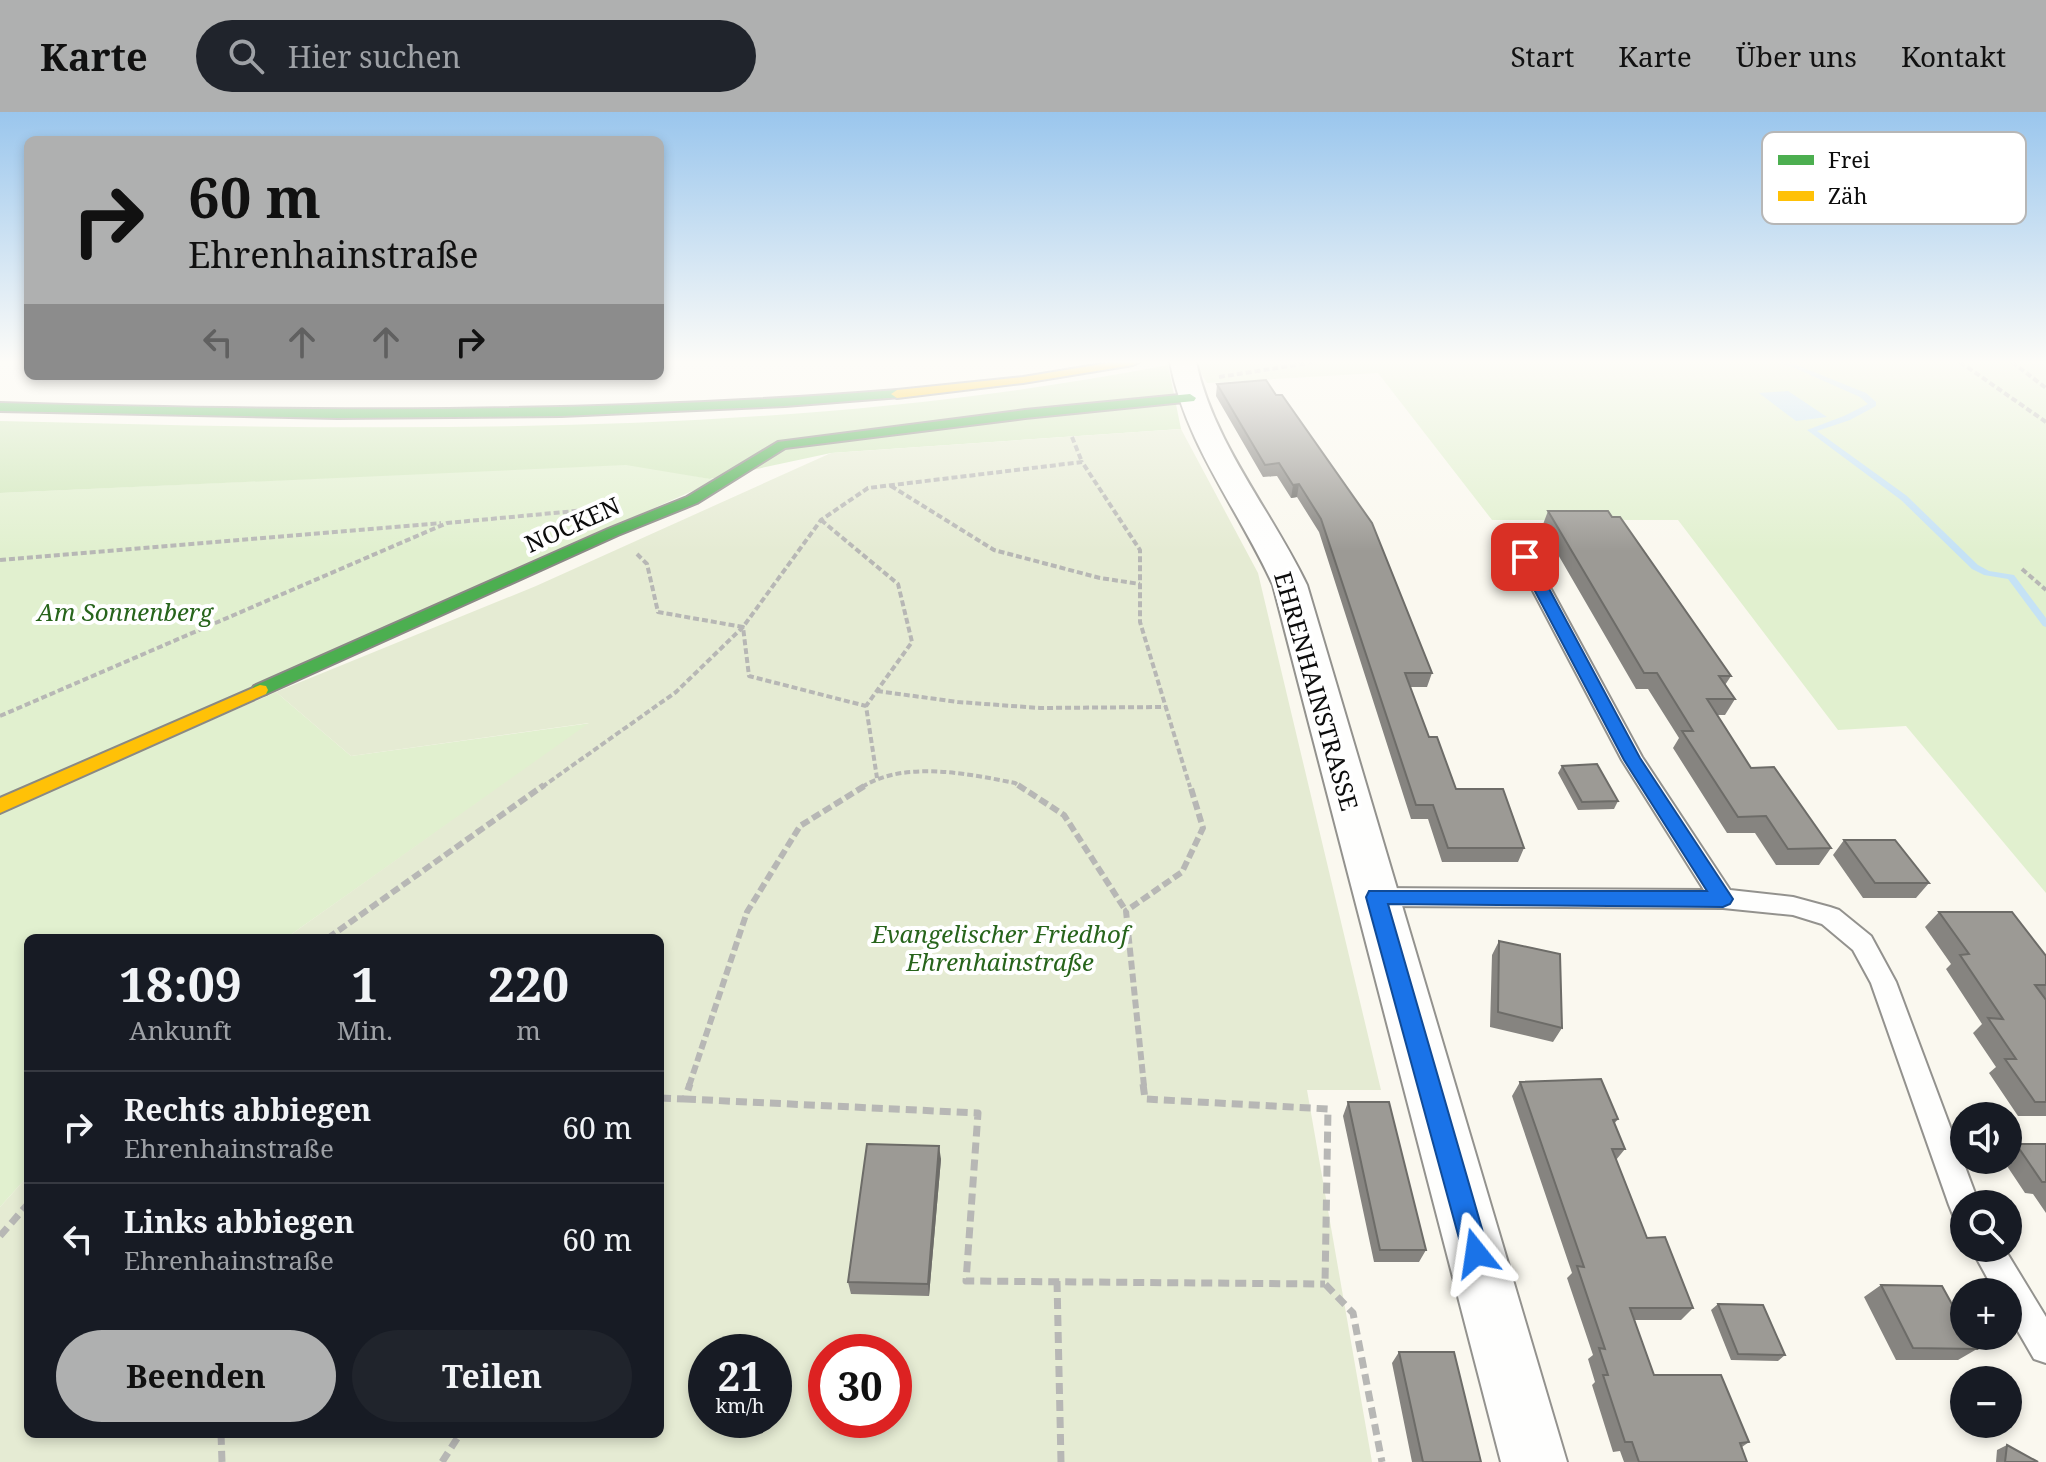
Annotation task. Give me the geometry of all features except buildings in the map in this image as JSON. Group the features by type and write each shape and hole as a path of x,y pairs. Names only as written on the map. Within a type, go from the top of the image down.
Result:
{"main road":[{"name":"NOCKEN","path":"0,806 613,532 692,500 782,445 939,425"}],"street":[{"name":"EHRENHAINSTRASSE","path":"1202,425 1208,443 1267,536 1290,585 1534,1462"}],"lane":[{"path":"1511,532 1633,760 1723,899"},
{"path":"1376,897 1723,899 1793,906 1830,917 1862,943 1883,982 1959,1190"},
{"path":"1994,1262 2046,1347"}],"path":[{"path":"334,934 676,692 743,627 821,520 868,488 1082,462 1140,550 1140,622 1203,828 1182,872 1126,911"},
{"path":"890,485 994,550 1100,578 1140,584"},
{"path":"0,560 600,508"},
{"path":"821,520 898,584 912,642 866,706 877,778"},
{"path":"0,716 447,523"},
{"path":"613,532 647,564 658,612 743,627"},
{"path":"2022,569 2046,590"},
{"path":"743,627 749,676 866,706"},
{"path":"877,691 958,702 1040,708 1166,707"},
{"path":"685,1099 747,912 800,826 877,778 951,770 1015,783 1064,815 1126,911 1145,1099 1328,1109 1325,1284 1353,1313 1382,1462"},
{"path":"664,1098 978,1113 966,1281 1325,1284"},
{"path":"0,1236 24,1209"},
{"path":"1057,1281 1061,1462"},
{"path":"221,1438 222,1462"},
{"path":"442,1462 457,1438"}],"green space":[{"path":"0,425 1180,425 1181,429 831,453 710,479 626,465 0,493"},
{"path":"1418,425 2046,425 2046,893 1906,726 1838,730 1678,520 1492,520"},
{"name":"Evangelischer Friedhof Ehrenhainstraße","path":"1181,429 1258,573 1381,1090 1307,1090 1372,1462 0,1462 0,1207 24,1180 24,1438 664,1438 664,934 292,934 589,723 351,756 276,692 536,586 831,453"},
{"name":"Am Sonnenberg","path":"626,464 717,480 0,800 0,493"},
{"path":"276,692 351,756 591,723 292,934 24,934 24,1180 0,1207 0,813"}],"waterway":[{"path":"1826,425 1811,430 1904,498 1975,567 1987,573 2011,577 2046,624"}],"traffic: fast":[{"path":"260,690 613,532 692,500 782,445 939,425"}],"traffic: slow":[{"path":"0,806 260,690"}],"route":[{"path":"1476,1253 1376,897 1723,899 1633,760 1525,557"}]}
